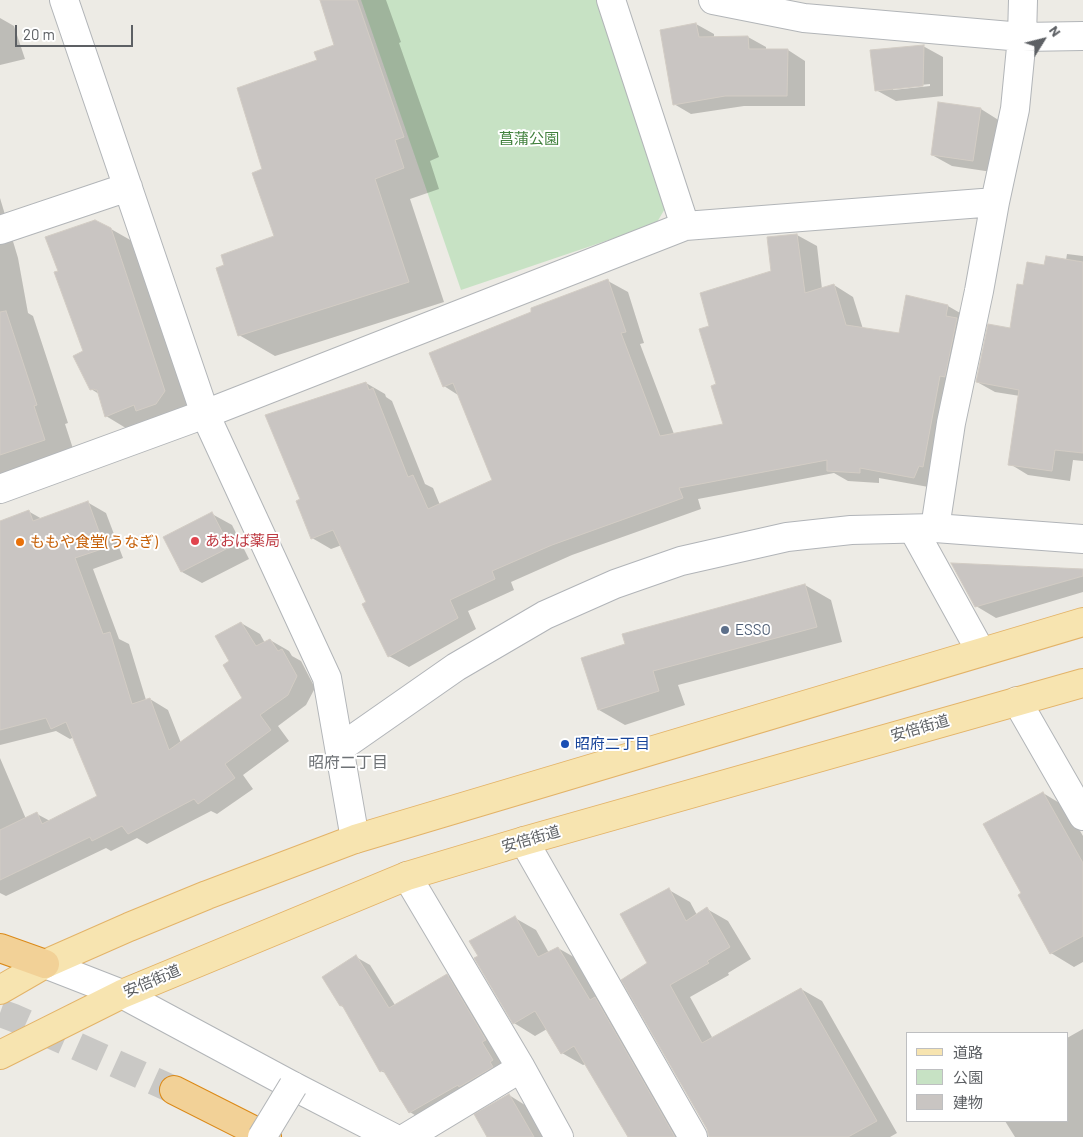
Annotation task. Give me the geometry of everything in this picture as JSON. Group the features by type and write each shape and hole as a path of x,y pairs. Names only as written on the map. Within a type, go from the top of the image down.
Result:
{"highway":[{"path":"0,948 45,964"},
{"path":"174,1090 266,1137"}],"main road":[{"path":"0,990 45,964 129,927 199,898 355,839 1083,622"},
{"name":"安倍街道","path":"0,1055 122,994 407,876 1083,682"}],"street":[{"path":"64,0 205,414 327,678 355,839"},
{"path":"612,0 685,226"},
{"path":"713,0 804,18 1022,37 1083,36"},
{"path":"981,652 924,529 951,423 1015,109 1024,0"},
{"path":"0,230 128,187"},
{"path":"0,489 205,414 685,226 995,202"},
{"path":"340,748 456,667 545,615 614,584 681,561 787,537 851,530 924,529 1083,539"},
{"path":"1017,701 1083,816"},
{"path":"524,841 693,1137"},
{"path":"407,876 521,1068 559,1137"},
{"path":"45,964 122,994 392,1137"},
{"path":"407,1137 521,1068"},
{"path":"262,1137 293,1086"}],"green space":[{"name":"菖蒲公園","path":"361,0 601,0 670,200 656,224 461,290"}],"building":[{"path":"320,0 357,0 404,137 395,140 404,168 375,179 409,282 238,336 216,268 224,265 221,255 274,236 252,173 262,169 237,88 317,60 314,52 334,45"},
{"path":"696,23 699,37 748,36 749,49 788,49 787,96 725,96 673,105 660,30"},
{"path":"924,45 923,86 875,91 870,50"},
{"path":"938,102 981,108 973,161 931,155"},
{"path":"95,220 111,228 165,391 156,404 136,411 134,405 105,417 97,390 90,390 73,356 83,351 54,272 58,271 45,237"},
{"path":"797,234 805,293 834,284 846,325 899,333 906,295 948,305 946,316 957,318 945,377 940,376 923,467 919,466 914,478 860,468 860,473 827,471 827,460 679,488 683,498 552,545 492,571 495,579 450,600 458,618 388,657 362,604 366,602 333,530 311,539 296,501 300,499 265,415 366,382 369,390 373,388 408,477 413,475 428,509 492,480 453,383 443,387 429,353 531,312 531,308 608,279 626,332 621,333 660,436 723,424 711,386 716,384 699,329 709,326 700,293 771,271 767,237"},
{"path":"1046,256 1083,262 1083,453 1055,450 1052,471 1008,465 1019,390 976,382 988,324 1010,328 1017,284 1023,285 1027,262 1044,265"},
{"path":"6,311 37,405 34,406 45,440 0,455 0,312"},
{"path":"88,501 105,548 75,558 103,634 110,632 132,704 150,698 169,750 242,698 223,665 229,661 215,636 241,622 256,646 270,639 278,651 282,649 297,676 288,695 260,715 271,730 225,764 235,778 198,804 194,799 128,834 122,826 92,841 90,837 0,880 0,830 37,812 42,824 97,796 66,722 51,729 46,718 0,730 0,521 29,510 33,521"},
{"path":"212,512 230,547 181,572 163,537"},
{"path":"951,563 1083,569 1083,576 975,607"},
{"path":"805,584 817,627 653,671 659,691 598,710 581,658 625,644 622,634"},
{"path":"1043,792 1083,863 1083,936 1050,954 1018,895 1021,893 983,824"},
{"path":"669,888 686,921 707,907 730,947 707,961 709,963 670,985 702,1043 801,988 877,1121 848,1137 709,1137 707,1129 621,980 647,963 620,914"},
{"path":"515,916 538,957 558,947 590,1000 595,997 675,1137 628,1137 574,1046 561,1054 535,1011 513,1024 474,958 478,956 469,941"},
{"path":"356,955 389,1008 447,974 486,1040 482,1042 493,1060 490,1062 493,1067 409,1113 383,1070 380,1072 342,1005 340,1006 322,977"},
{"path":"509,1094 534,1137 487,1137 474,1114"}],"tunnel":[{"path":"0,1013 174,1090"}],"place":[{"name":"あおば薬局","path":"195,541"},
{"name":"ももや食堂(うなぎ)","path":"20,542"},
{"name":"ESSO","path":"725,630"},
{"name":"昭府二丁目","path":"565,744"}],"district":[{"name":"昭府二丁目","path":"348,763"}]}
